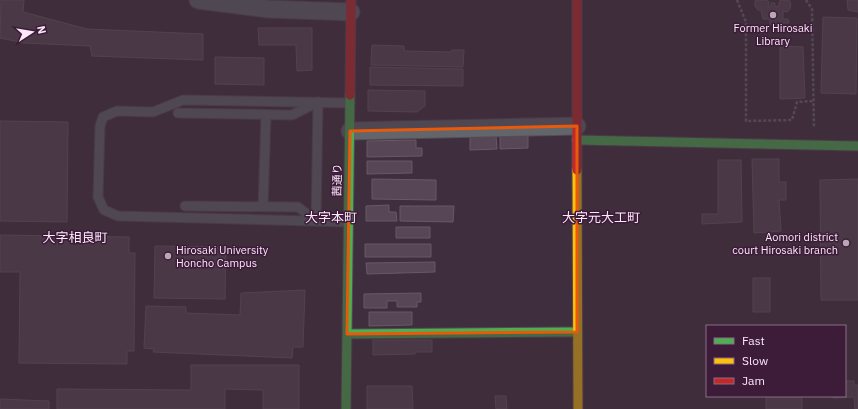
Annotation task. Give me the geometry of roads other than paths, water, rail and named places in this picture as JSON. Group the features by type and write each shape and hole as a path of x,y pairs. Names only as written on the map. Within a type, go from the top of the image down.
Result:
{"street":[{"path":"198,0 268,9 351,6"},
{"path":"577,0 578,409"},
{"name":"茜通り","path":"346,409 351,6"},
{"path":"350,131 577,133 858,146"},
{"path":"347,334 577,332"}],"lane":[{"path":"348,222 118,216 104,210 98,197 100,126 103,117 117,110 153,112 183,100 350,103"},
{"path":"178,113 292,115 318,102"},
{"path":"316,222 318,102"},
{"path":"263,207 266,115"},
{"path":"185,206 298,207 316,222"}],"place":[{"name":"Former Hirosaki Library","path":"773,15"},
{"name":"Aomori district court Hirosaki branch","path":"846,243"},
{"name":"Hirosaki University Honcho Campus","path":"168,256"}],"district":[{"name":"大字本町","path":"331,217"},
{"name":"大字元大工町","path":"601,217"},
{"name":"大字相良町","path":"75,237"}]}
